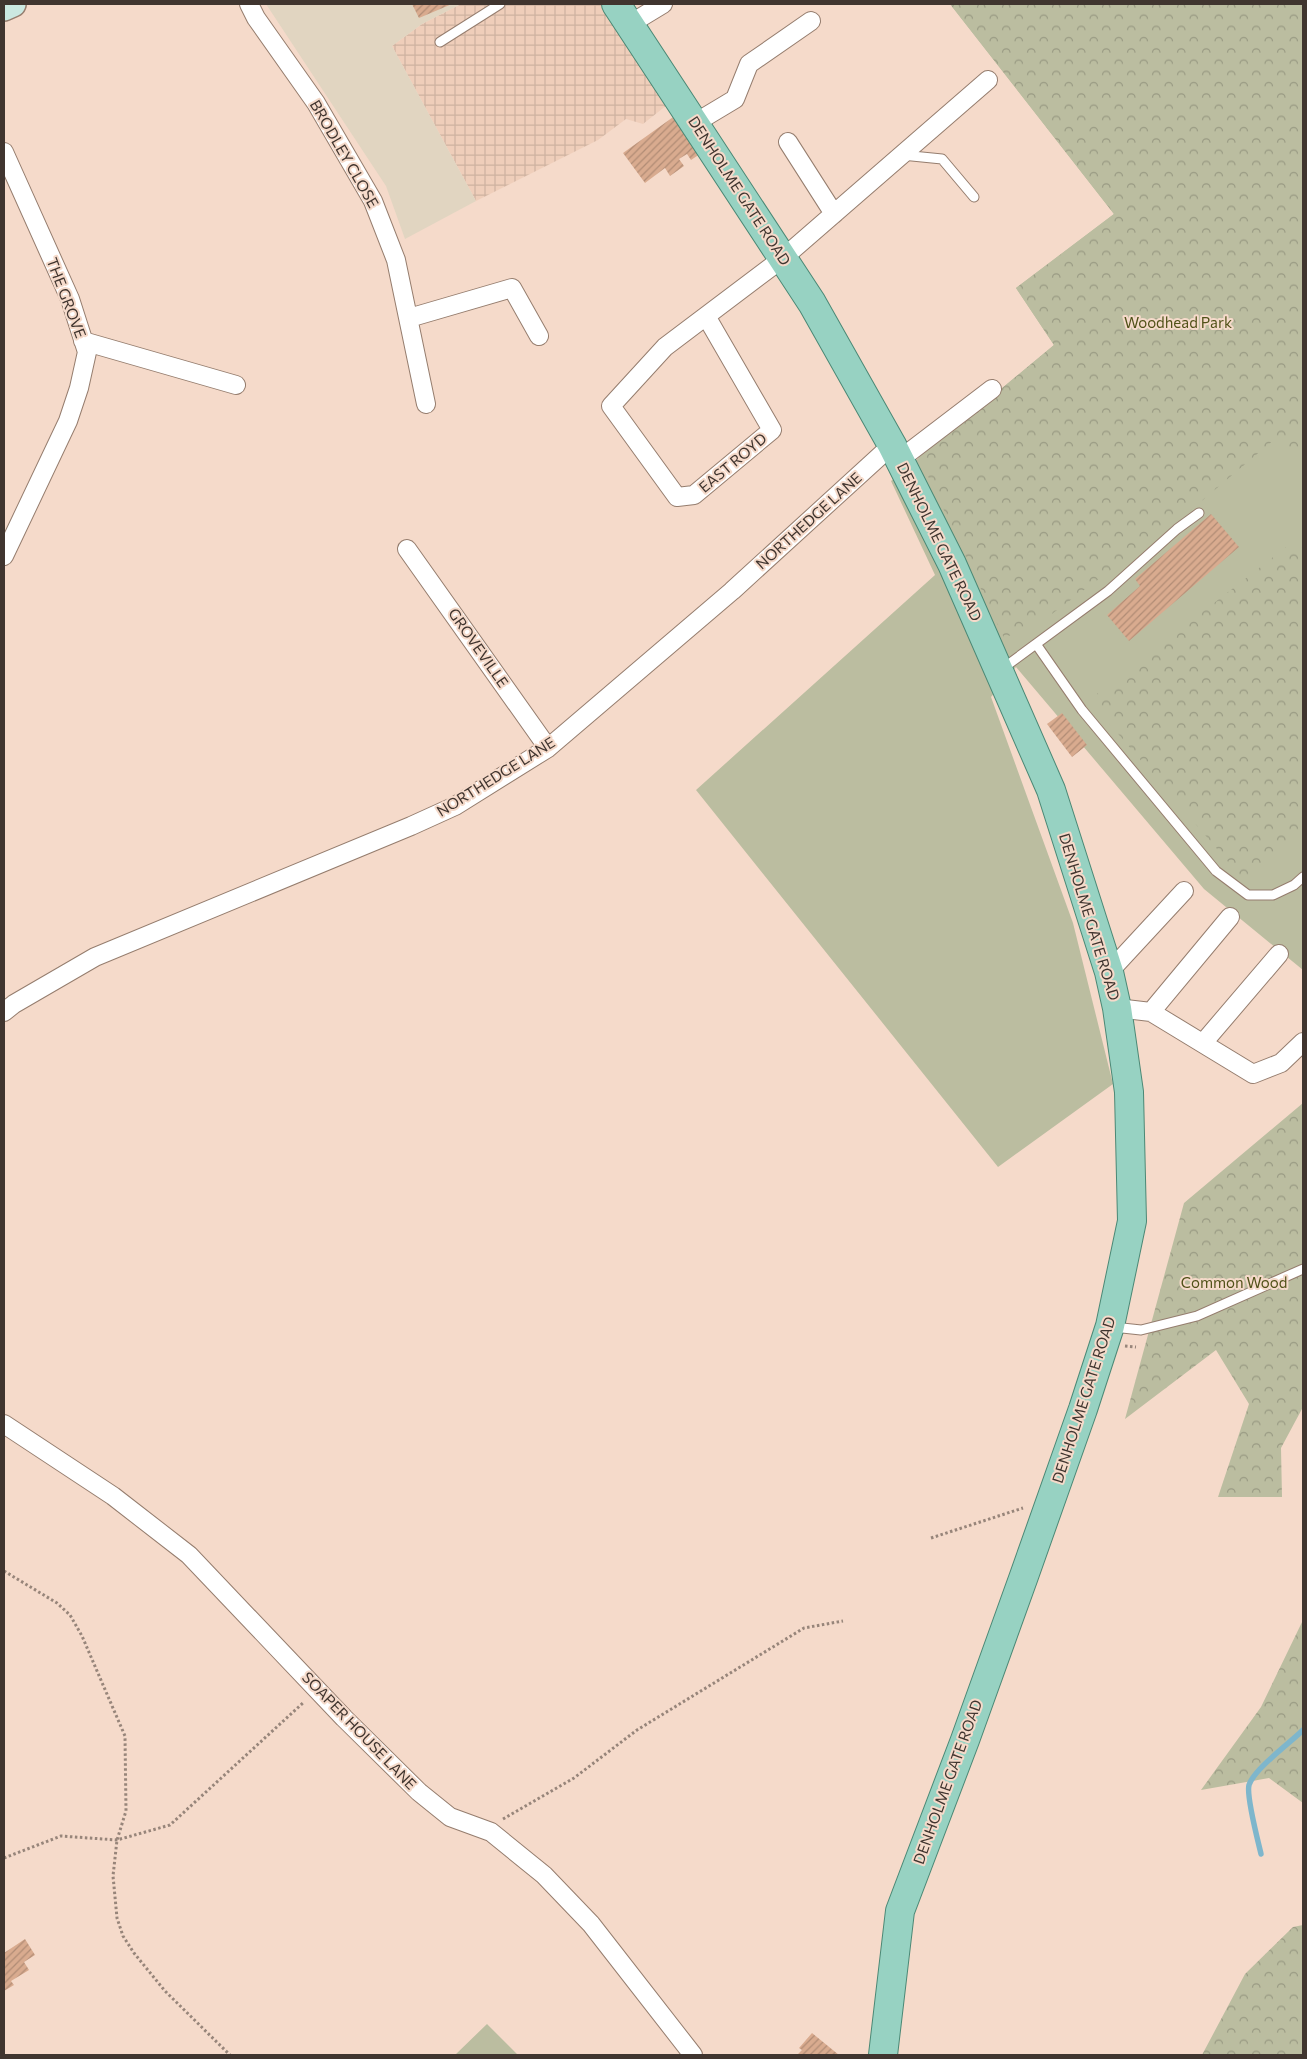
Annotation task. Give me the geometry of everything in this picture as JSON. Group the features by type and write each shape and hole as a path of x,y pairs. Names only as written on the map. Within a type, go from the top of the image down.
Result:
{"main road":[{"name":"DENHOLME GATE ROAD","path":"623,14 812,303 896,453 952,564 1051,790 1109,972 1117,1008 1129,1092 1132,1221 1110,1326 1051,1499 965,1740 900,1911 883,2055"}],"street":[{"path":"4,8 13,4"},
{"name":"BRODLEY CLOSE","path":"250,4 256,18 316,103 373,201 396,260 410,318 426,404"},
{"path":"623,14 664,4"},
{"path":"695,123 735,99 749,64 811,20"},
{"path":"706,316 783,258 988,80"},
{"path":"788,142 834,214"},
{"name":"THE GROVE","path":"4,152 70,299 87,352 79,388 68,421 4,556"},
{"path":"410,318 512,288 539,336"},
{"name":"EAST ROYD","path":"706,316 772,430 694,495 677,498 611,406 665,347 706,316"},
{"path":"83,341 236,385"},
{"name":"NORTHEDGE LANE","path":"4,1012 14,1004 95,957 456,806 548,748 896,453 992,389"},
{"name":"GROVEVILLE","path":"407,549 548,748"},
{"path":"1109,972 1184,891"},
{"path":"1151,1012 1230,917"},
{"path":"1203,1043 1279,954"},
{"path":"1117,1008 1151,1012 1254,1074 1281,1064 1303,1042"},
{"name":"SOAPER HOUSE LANE","path":"4,1424 113,1496 188,1555 344,1718 437,1807 450,1817 491,1832 544,1875 591,1924 693,2055"}],"lane":[{"path":"440,42 500,4"},
{"path":"902,155 942,159 974,197"},
{"path":"1000,671 1108,591 1177,528 1200,513"},
{"path":"1036,644 1082,710 1216,871 1248,895 1273,895 1294,885 1303,877"},
{"path":"1110,1326 1141,1330 1197,1316 1303,1269"}],"path":[{"path":"931,1538 1051,1499"},
{"path":"4,1571 70,1615 82,1636 125,1736 126,1811 117,1840 113,1876 117,1918 123,1936 134,1953 165,1991 230,2055"},
{"path":"491,1832 497,1822 574,1778 637,1730 804,1628 843,1621"},
{"path":"4,1858 60,1836 117,1840 170,1825 318,1689"}],"shaded area":[{"path":"266,4 461,4 422,24 392,46 476,201 405,239 386,186"},
{"path":"461,4 602,4 667,105 643,124 626,119 598,140 476,201 392,46 422,24"}],"green space":[{"path":"950,4 1303,4 1303,970 1204,889 1016,667 991,697 1073,923 1113,1084 998,1167 696,790 935,575 891,481 1054,345 1016,288 1114,214"},
{"name":"Woodhead Park","path":"950,4 1303,4 1303,457 1276,438 1185,515 1041,622 1004,638 919,457 1054,345 1016,288 1114,214"},
{"path":"1303,534 1303,834 1248,885 1089,700"},
{"name":"Common Wood","path":"1303,1103 1303,1407 1281,1448 1282,1497 1218,1497 1249,1404 1216,1350 1125,1419 1184,1203"},
{"path":"1303,1620 1303,1803 1269,1778 1201,1790 1261,1707"},
{"path":"1303,1925 1303,2055 1202,2055 1245,1974 1293,1927"},
{"path":"487,2024 518,2055 455,2055"}],"building":[{"path":"412,4 452,4 419,18"},
{"path":"676,115 703,152 691,160 687,154 679,159 684,166 670,176 665,168 645,183 623,153"},
{"path":"1211,514 1239,547 1129,641 1107,615 1140,586 1135,579"},
{"path":"1062,713 1087,745 1072,757 1047,724"},
{"path":"25,1939 35,1955 24,1962 29,1970 11,1981 14,1985 4,1991 4,1953"},
{"path":"812,2033 839,2055 797,2055 802,2050 799,2048"}],"waterway":[{"path":"1261,1854 1251,1808 1249,1785 1258,1771 1303,1730"}]}
